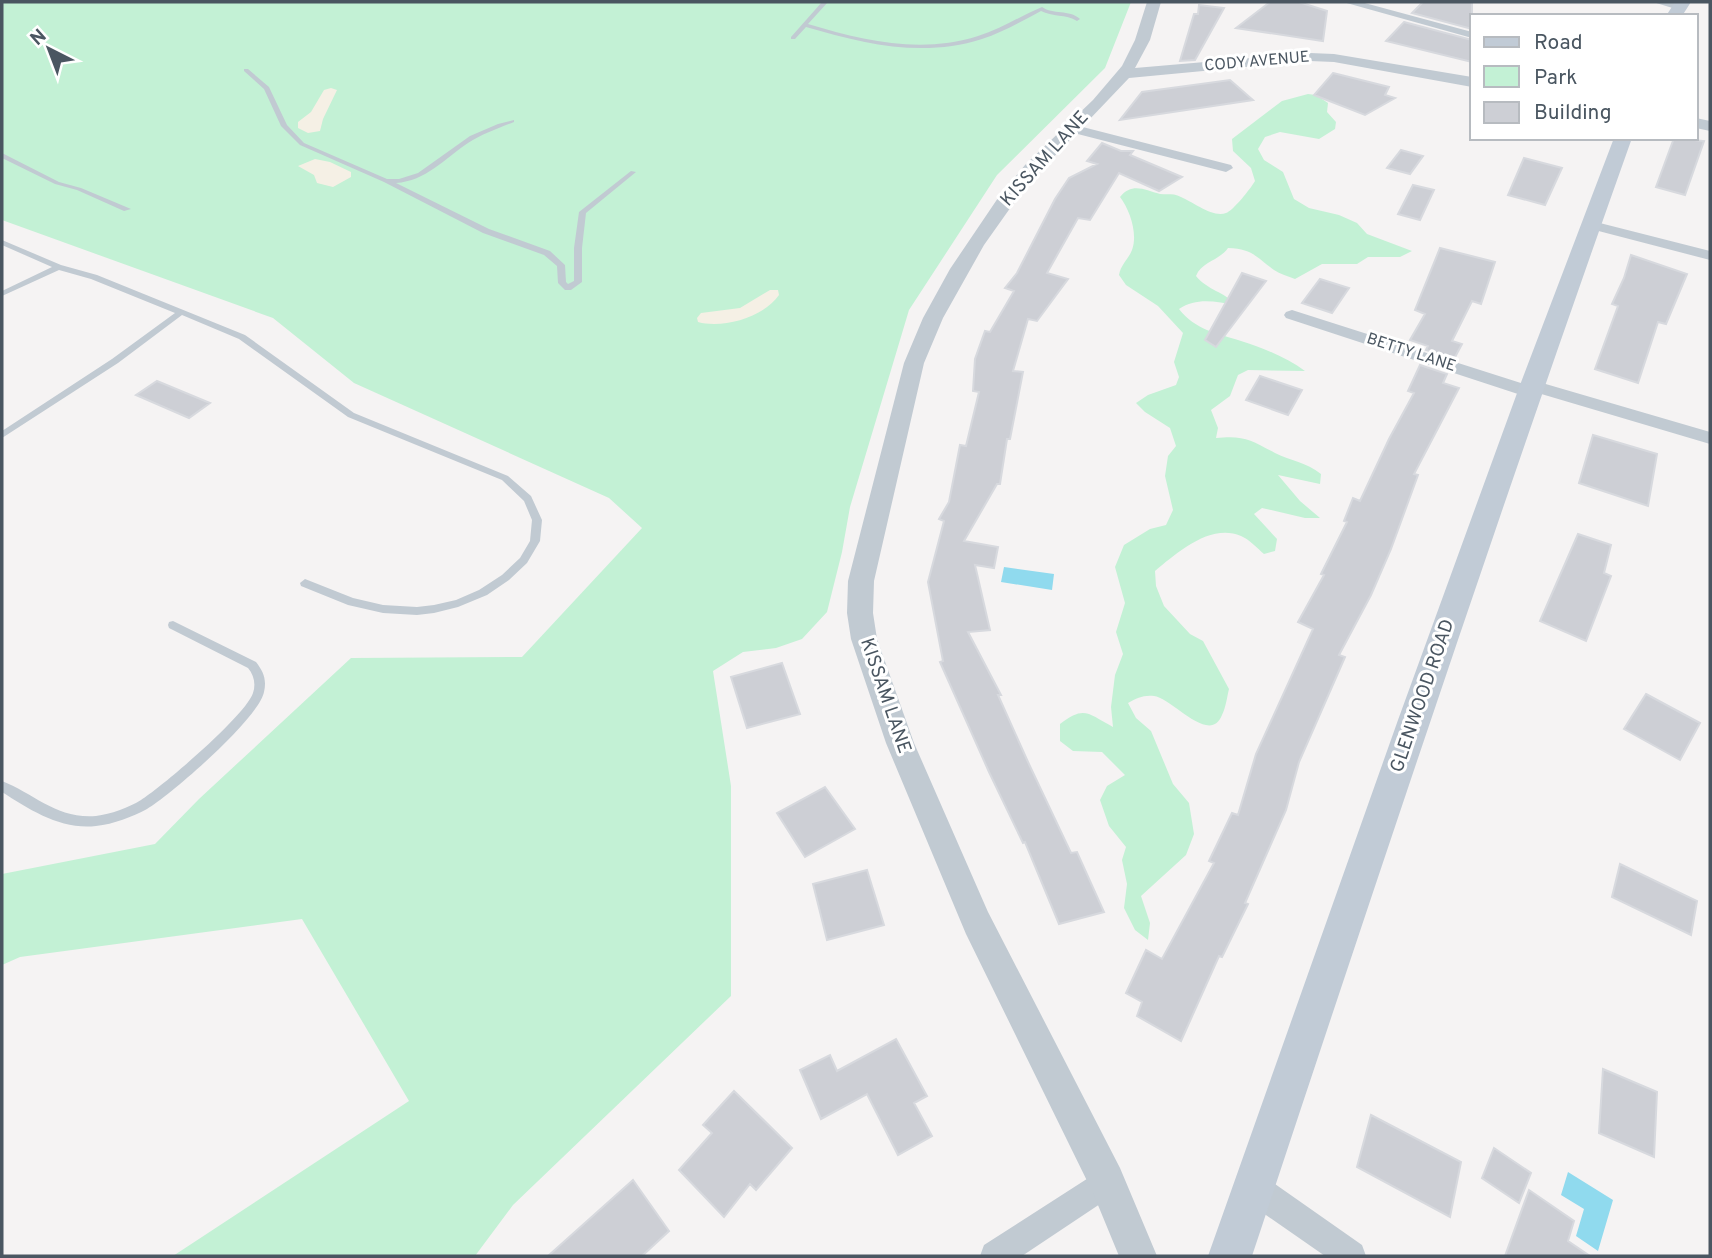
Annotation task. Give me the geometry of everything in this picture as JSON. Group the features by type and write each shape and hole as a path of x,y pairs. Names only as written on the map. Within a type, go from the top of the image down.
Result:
{"main road":[{"name":"GLENWOOD ROAD","path":"1230,1256 1531,389 1622,140"}],"street":[{"name":"KISSAM LANE","path":"1138,1256 1107,1181 971,910 900,743 864,639 860,613 861,581 914,363 925,332 983,233 1018,183 1124,74 1139,47 1154,2"},
{"path":"1349,2 1470,34"},
{"path":"1659,2 1679,8"},
{"name":"CODY AVENUE","path":"1124,74 1310,57 1346,60 1470,82"},
{"path":"1071,128 1226,168"},
{"path":"1592,225 1710,256"},
{"name":"BETTY LANE","path":"1292,315 1531,389 1710,438"},
{"path":"995,1256 1107,1181"},
{"path":"1254,1188 1351,1256"}],"lane":[{"path":"793,38 809,16 825,2"},
{"path":"805,24 880,45 914,48 977,39 1043,5 1045,12 1072,15 1077,19"},
{"path":"246,70 267,89 284,126 302,144 386,181 486,231 547,253 561,265 562,283 568,288 578,282 578,248 583,212 633,172"},
{"path":"386,181 398,182 420,177 470,139 512,121"},
{"path":"2,155 57,183 127,209"},
{"path":"2,242 58,267 94,277 242,337 351,415 505,478 523,490 533,503 537,522 532,549 514,572 500,584 474,599 433,609 382,610 338,599 305,583"},
{"path":"2,294 58,267"},
{"path":"2,435 115,361 180,313"},
{"path":"2,786 41,810 66,820 94,822 122,815 165,790 231,727 258,695 260,674 252,665 173,625"}],"green space":[{"path":"2,2 1131,2 1105,68 997,175 909,310 850,507 827,612 802,639 776,648 743,652 713,671 731,786 731,996 513,1205 475,1256 173,1256 409,1101 302,919 20,957 2,965 2,874 155,844 199,799 351,658 522,657 642,528 609,498 354,383 273,318 2,220"},
{"path":"1308,94 1316,95 1328,103 1327,112 1336,122 1335,129 1319,139 1280,132 1265,137 1258,149 1264,160 1283,172 1294,199 1309,208 1339,215 1357,223 1367,234 1412,251 1400,257 1368,257 1357,264 1322,264 1295,279 1276,271 1249,252 1228,248 1202,267 1196,276 1236,305 1200,302 1179,309 1199,326 1266,350 1305,371 1248,370 1238,375 1230,396 1211,410 1218,428 1216,438 1234,437 1247,440 1321,474 1320,484 1278,475 1300,501 1320,518 1305,518 1262,508 1254,514 1277,539 1275,551 1264,554 1241,536 1218,533 1195,542 1155,571 1156,586 1164,606 1190,634 1203,641 1229,689 1222,715 1216,723 1209,725 1190,718 1154,696 1140,697 1128,703 1136,718 1151,731 1173,784 1189,803 1194,834 1186,855 1141,896 1150,923 1148,940 1135,930 1124,908 1127,884 1122,860 1126,847 1109,826 1100,800 1107,786 1125,775 1102,752 1073,751 1060,741 1060,724 1081,713 1092,715 1113,727 1111,707 1115,675 1123,654 1116,632 1125,603 1115,567 1124,545 1150,529 1166,525 1173,510 1165,476 1168,456 1176,446 1170,428 1136,403 1148,395 1176,385 1179,377 1174,362 1183,333 1158,306 1126,285 1119,275 1134,244 1130,215 1120,197 1129,190 1139,188 1178,196 1203,209 1226,213 1242,199 1255,181 1251,168 1233,151 1232,139 1282,101"}],"sand":[{"path":"324,90 337,90 320,131 308,133 298,128 298,122 311,112"},
{"path":"315,159 330,162 351,172 351,177 333,187 317,183 314,175 298,166"},
{"path":"770,290 778,290 779,295 753,315 719,324 698,322 697,318 701,313 740,308"}],"water":[{"path":"1004,567 1054,574 1052,590 1001,582"},
{"path":"1568,1172 1613,1200 1598,1251 1576,1236 1584,1209 1561,1195"}],"building":[{"path":"1270,2 1299,2 1327,11 1323,41 1236,28"},
{"path":"1423,2 1472,2 1470,28 1412,13"},
{"path":"1199,5 1224,8 1195,60 1180,61 1194,14 1198,14"},
{"path":"1404,22 1470,39 1470,62 1386,41"},
{"path":"1333,73 1389,87 1385,95 1395,98 1365,115 1314,95"},
{"path":"1230,80 1253,100 1120,120 1142,92"},
{"path":"1673,140 1704,141 1685,195 1656,187"},
{"path":"1102,143 1121,151 1133,151 1130,155 1182,177 1159,191 1119,173 1090,220 1078,218 1047,273 1068,279 1037,321 1028,319 1013,371 1023,372 1010,439 1007,439 1000,484 997,484 964,541 998,547 994,568 975,565 990,630 968,632 1001,695 998,695 1071,853 1077,852 1104,912 1059,924 1025,842 1023,843 989,772 940,662 943,661 928,582 944,521 939,519 949,502 960,445 966,446 979,392 973,391 975,359 985,331 990,332 1014,291 1005,288 1017,273 1055,199 1069,178 1097,164 1087,161"},
{"path":"1401,150 1423,156 1410,174 1387,168"},
{"path":"1524,158 1562,168 1545,205 1508,195"},
{"path":"1413,185 1434,190 1420,220 1398,214"},
{"path":"1440,248 1495,262 1481,304 1472,301 1452,341 1462,344 1454,359 1426,350 1428,346 1410,340 1425,314 1415,310"},
{"path":"1631,255 1687,274 1666,324 1658,322 1638,383 1595,369 1618,306 1612,304"},
{"path":"1242,273 1266,281 1216,347 1205,340"},
{"path":"1320,279 1349,288 1332,313 1302,303"},
{"path":"1420,365 1447,374 1443,383 1459,388 1414,474 1418,475 1391,549 1371,595 1339,655 1345,657 1299,762 1286,810 1245,903 1248,904 1222,957 1219,956 1181,1041 1137,1016 1142,1002 1126,993 1146,950 1162,959 1214,863 1209,861 1232,813 1238,815 1256,754 1313,629 1298,622 1324,575 1321,574 1347,522 1344,521 1353,498 1360,501 1414,393 1408,391"},
{"path":"1260,376 1302,390 1288,415 1246,400"},
{"path":"157,381 210,403 189,418 136,395"},
{"path":"1593,435 1657,454 1648,506 1579,483"},
{"path":"1578,534 1611,545 1604,573 1611,576 1586,641 1540,621"},
{"path":"782,663 800,714 747,728 731,677"},
{"path":"1646,694 1700,723 1680,760 1624,729"},
{"path":"825,787 855,829 805,857 777,813"},
{"path":"1620,864 1697,901 1691,935 1612,897"},
{"path":"867,870 884,925 827,940 813,884"},
{"path":"896,1039 927,1096 914,1103 932,1136 898,1155 867,1094 821,1119 800,1070 830,1055 837,1071"},
{"path":"1603,1069 1657,1092 1654,1157 1599,1133"},
{"path":"734,1091 792,1148 756,1190 750,1184 724,1217 679,1170 712,1133 703,1125"},
{"path":"1371,1115 1461,1162 1450,1217 1357,1167"},
{"path":"1494,1148 1531,1173 1519,1203 1482,1178"},
{"path":"633,1180 669,1231 642,1256 548,1256"},
{"path":"1529,1190 1574,1221 1568,1241 1590,1256 1505,1256"}]}
